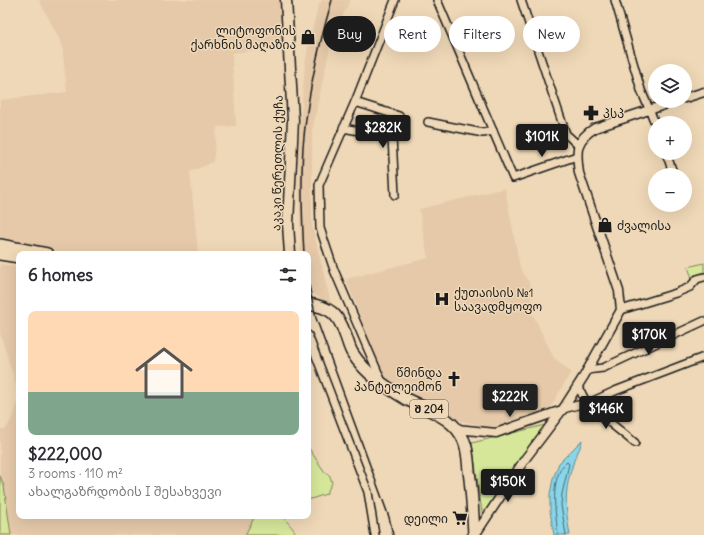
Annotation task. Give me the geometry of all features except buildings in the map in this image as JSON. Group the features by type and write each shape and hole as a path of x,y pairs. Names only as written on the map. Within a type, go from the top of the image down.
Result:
{"main road":[{"name":"აკაკი წერეთლის ქუჩა","path":"286,0 293,120 288,224 290,251"},
{"path":"0,246 29,251"},
{"path":"0,254 16,257"},
{"name":"შ 204","path":"311,305 323,307 332,312 340,321 352,353 372,376 408,399 445,418 457,429 464,440 468,458 474,535"}],"street":[{"path":"383,384 331,263 320,228 318,185 355,102 395,0"},
{"path":"437,0 513,178 577,156"},
{"path":"521,0 566,134 578,145"},
{"path":"615,0 642,90 652,116"},
{"path":"692,96 704,92"},
{"path":"355,102 399,116"},
{"path":"474,535 525,459 563,409 578,386 621,310 619,291 582,184 577,156 578,145 587,133 595,128 653,108"},
{"path":"428,122 483,133 493,131"},
{"path":"343,128 392,137 396,195"},
{"path":"621,310 676,294 690,287 697,279 704,277"},
{"path":"587,370 603,368 704,321"},
{"path":"311,343 368,492 375,535"},
{"path":"457,429 496,433 563,409 588,404 615,391 704,357"},
{"path":"578,386 588,404 635,443"}],"shaded area":[{"path":"39,0 283,0 286,47 232,53 236,126 217,127 213,162 190,172 198,251 44,251 0,243 0,100 67,92 62,44"},
{"path":"322,0 350,0 343,16 323,16 323,52 329,52 312,131 312,225 331,304 311,293 311,251 301,251 298,154 305,64 318,6"},
{"name":"ქუთაისის №1 საავადმყოფო","path":"505,188 520,268 531,286 531,311 554,358 571,372 550,408 491,428 454,419 386,380 346,279 428,258 419,209"},
{"path":"0,264 16,267 16,385 0,333"},
{"path":"16,407 16,519 271,519 269,535 11,535 4,486 0,476 0,429 6,429 14,415"}],"green space":[{"path":"704,263 704,274 692,278 688,267"},
{"path":"545,425 483,519 472,443"},
{"path":"311,452 324,471 330,476 332,483 326,494 311,499"},
{"path":"0,476 4,486 11,535 0,535"},
{"path":"253,519 286,519 296,535 245,535"}],"water":[{"path":"582,440 568,483 566,507 570,535 554,535 550,511 550,494 553,479 559,463"}],"railway":[{"path":"304,251 302,187 303,147 307,110 322,36 332,0"},
{"path":"311,295 316,318 389,517 393,535"}],"place":[{"name":"ლიტოფონის ქარხნის მაღაზია","path":"308,37"},
{"name":"პსპ","path":"591,113"},
{"name":"ძვალისა","path":"605,225"},
{"name":"ქუთაისის №1 საავადმყოფო","path":"442,299"},
{"name":"წმინდა პანტელეიმონ","path":"454,379"},
{"name":"დეილი","path":"460,518"}]}
